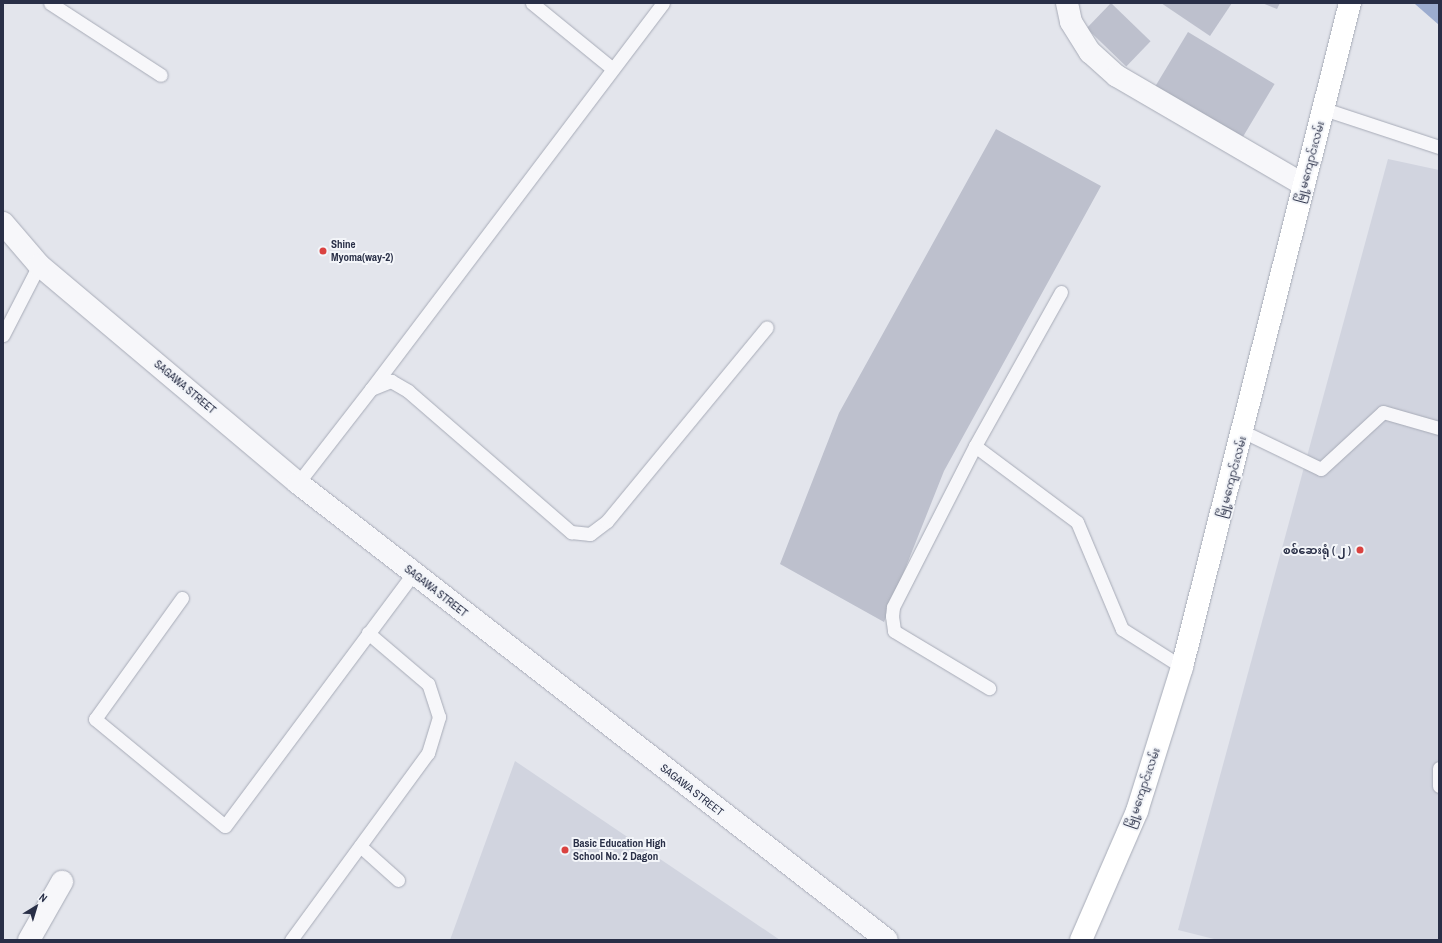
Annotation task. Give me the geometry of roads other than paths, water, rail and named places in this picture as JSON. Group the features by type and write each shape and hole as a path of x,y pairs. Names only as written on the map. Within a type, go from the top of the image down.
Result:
{"main road":[{"name":"မြို့မကျောင်းလမ်း","path":"1081,940 1137,810 1182,667 1244,432 1350,3"}],"street":[{"path":"1067,3 1071,22 1090,52 1117,76 1304,185"},
{"name":"SAGAWA STREET","path":"3,223 39,264 298,484 886,940"},
{"path":"29,940 62,882"}],"lane":[{"path":"50,3 161,75"},
{"path":"532,3 613,69"},
{"path":"298,484 663,3"},
{"path":"1324,109 1439,147"},
{"path":"3,335 39,264"},
{"path":"989,688 894,631 892,616 893,607 974,446 1061,292"},
{"path":"370,389 391,382 408,392 571,532 590,534 607,522 767,327"},
{"path":"1244,432 1321,469 1383,412 1439,428"},
{"path":"974,446 1078,522 1122,629 1182,667"},
{"path":"182,598 94,720 225,826 413,574"},
{"path":"291,940 428,753 439,717 428,684 368,634"},
{"path":"1439,768 1439,786"},
{"path":"360,846 398,880"}],"water":[{"path":"1415,3 1439,3 1439,25 1415,4"}],"place":[{"name":"Shine Myoma(way-2)","path":"323,251"},
{"name":"စစ်ဆေးရုံ ( ၂ )","path":"1360,550"},
{"name":"Basic Education High School No. 2 Dagon","path":"565,850"}]}
